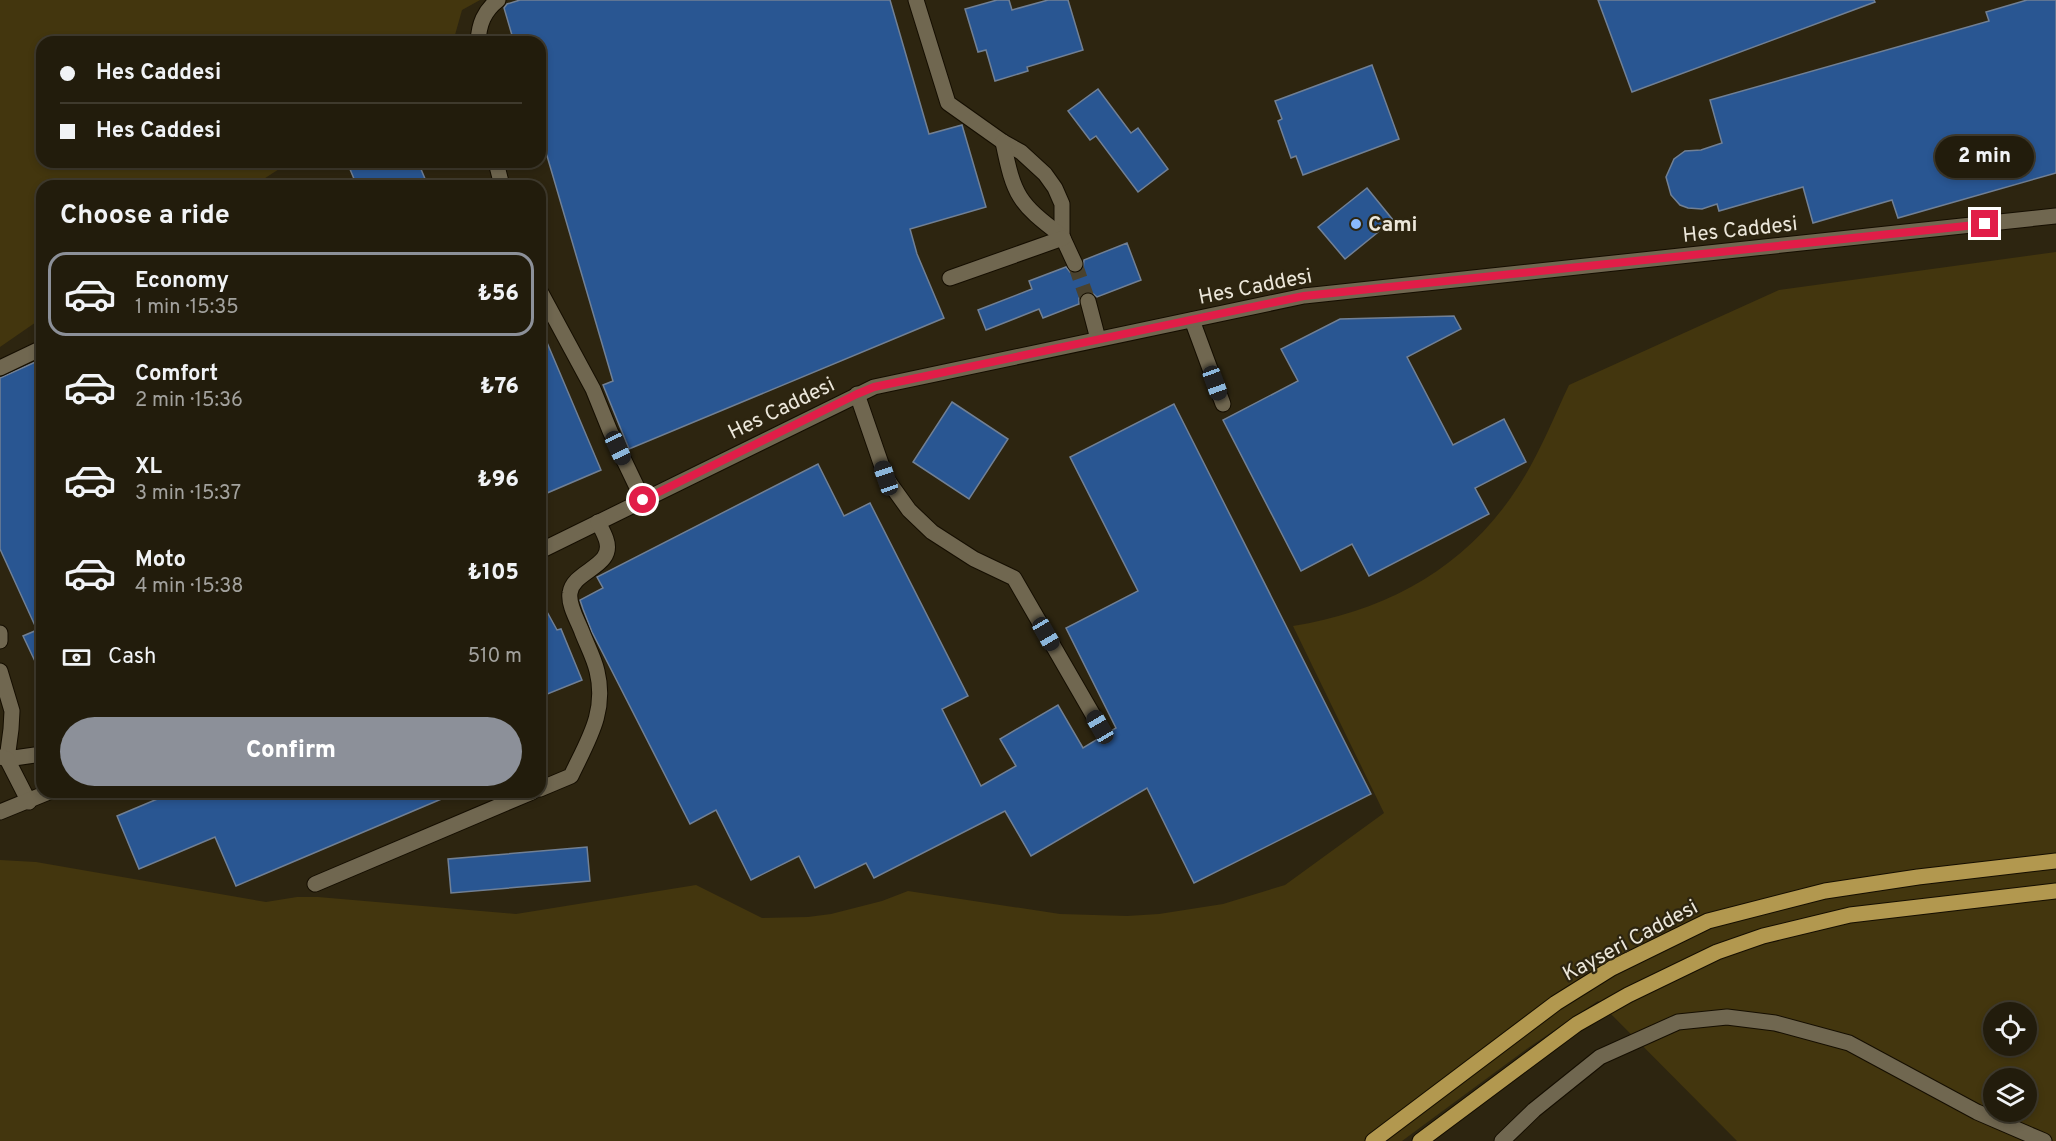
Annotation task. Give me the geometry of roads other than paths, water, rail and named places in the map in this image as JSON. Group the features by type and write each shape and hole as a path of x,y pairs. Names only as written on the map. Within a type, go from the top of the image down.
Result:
{"main road":[{"name":"Kayseri Caddesi","path":"1373,1141 1556,1003 1612,968 1708,921 1825,891 1918,877 2056,861"},
{"path":"1420,1141 1577,1024 1628,995 1717,952 1763,936 1850,915 2056,891"}],"street":[{"path":"478,36 487,9 498,0"},
{"path":"916,0 948,103 1021,152 1045,174 1062,204 1063,237 1075,264"},
{"path":"1004,142 1013,184 1024,204 1063,237"},
{"name":"Hes Caddesi","path":"546,548 874,387 1304,296 2056,216"},
{"path":"950,278 1063,237"},
{"path":"1088,301 1098,339"},
{"path":"546,302 593,389 643,500"},
{"path":"1192,320 1223,404"},
{"path":"0,368 36,351"},
{"path":"857,394 886,478 909,510 933,532 974,559 1014,578 1100,727"},
{"path":"546,786 571,776 597,722 601,695 597,670 572,606 570,592 577,579 600,562 606,552 606,539 598,522"},
{"path":"0,633 0,641"},
{"path":"0,671 12,711 12,729 4,758 29,802"},
{"path":"4,758 36,755"},
{"path":"0,812 37,798"},
{"path":"315,884 518,798"},
{"path":"1502,1141 1534,1110 1600,1057 1678,1022 1727,1017 1775,1023 1849,1043 1977,1112 2044,1141"}],"tunnel":[{"path":"1075,264 1088,301"}],"place":[{"name":"Cami","path":"1356,224"}]}
